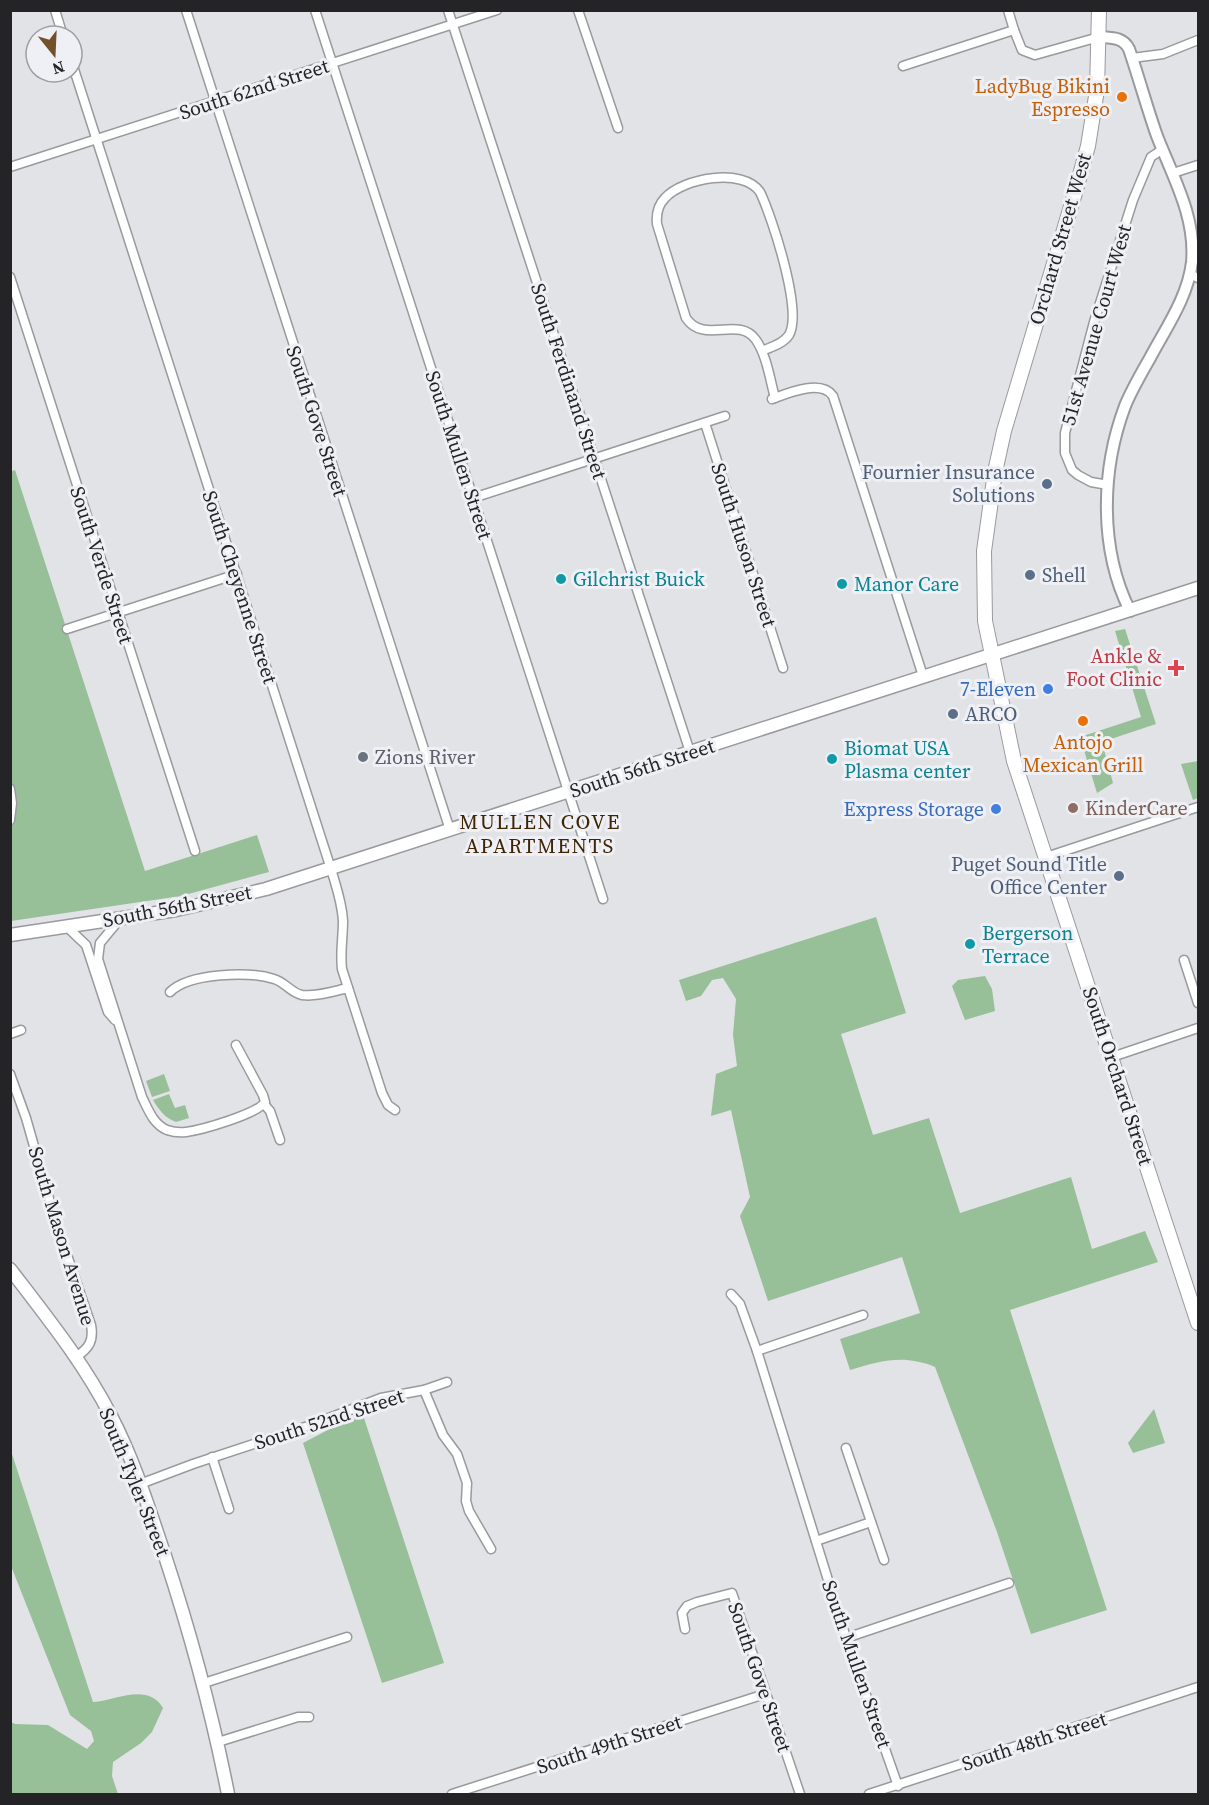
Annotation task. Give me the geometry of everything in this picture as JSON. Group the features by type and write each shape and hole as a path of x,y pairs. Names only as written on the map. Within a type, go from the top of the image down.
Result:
{"main road":[{"name":"Orchard Street West","path":"991,654 985,621 983,560 987,517 1004,431 1082,172 1096,99 1100,37 1099,10"},
{"name":"South 56th Street","path":"10,935 176,910 223,900 450,830 1198,588"},
{"name":"South Orchard Street","path":"991,654 1014,761 1196,1307 1198,1323"},
{"name":"South Tyler Street","path":"10,1269 76,1357 111,1416 140,1484 204,1683 228,1794"}],"street":[{"name":"South Gove Street","path":"186,10 450,830"},
{"name":"South Mullen Street","path":"315,10 603,899"},
{"name":"South Ferdinand Street","path":"448,10 690,752"},
{"name":"South 62nd Street","path":"10,167 497,10"},
{"path":"578,10 618,128"},
{"path":"1008,10 1022,50 1035,55 1100,37 1115,38 1128,46 1173,173 1191,233 1194,276 1134,387 1113,450 1108,485 1108,521 1120,590 1130,610"},
{"path":"903,66 1014,30"},
{"path":"1132,58 1163,54 1198,40"},
{"name":"South Cheyenne Street","path":"79,84 331,868 340,898 343,921 341,962 382,1093 388,1105 395,1110"},
{"name":"51st Avenue Court West","path":"1108,485 1091,482 1071,470 1065,457 1065,433 1094,322 1133,200 1151,157 1163,149"},
{"path":"1173,173 1198,165"},
{"path":"762,351 778,345 787,338 792,326 793,307 790,285 760,192 752,183 732,177 699,182 672,192 658,208 657,224 686,318 692,326 700,330 747,332 754,338 762,351 773,398 818,388 829,391 836,403 923,676"},
{"name":"South Verde Street","path":"10,277 195,852"},
{"path":"473,498 725,416"},
{"name":"South Huson Street","path":"705,423 783,668"},
{"path":"67,629 237,574"},
{"path":"10,789 12,803 10,820"},
{"path":"1046,856 1198,807"},
{"path":"120,918 103,938 97,953 116,1021 142,1096 153,1118 162,1127 173,1132 188,1132 256,1110 264,1104"},
{"path":"66,926 86,945 108,1012 116,1021"},
{"path":"1184,960 1198,1003"},
{"path":"170,992 180,985 222,974 275,979 294,992 303,995 348,988"},
{"path":"1112,1057 1198,1028"},
{"path":"10,1034 21,1030"},
{"path":"236,1044 261,1091 264,1104 270,1111 280,1140"},
{"name":"South Mason Avenue","path":"10,1074 91,1325 90,1345 76,1357"},
{"name":"South Mullen Street","path":"731,1294 740,1304 757,1351 846,1638 898,1786"},
{"path":"757,1351 864,1314"},
{"name":"South 52nd Street","path":"140,1484 212,1457 311,1425 381,1398 424,1390 447,1382"},
{"path":"424,1390 443,1435 458,1454 467,1483 466,1501 469,1511 491,1549"},
{"path":"846,1448 884,1560"},
{"path":"212,1457 229,1509"},
{"path":"816,1541 871,1522"},
{"path":"846,1638 1009,1583"},
{"name":"South Gove Street","path":"685,1629 682,1613 687,1606 732,1593 800,1794"},
{"path":"204,1683 347,1637"},
{"name":"South 48th Street","path":"870,1794 1198,1688"},
{"name":"South 49th Street","path":"452,1794 765,1694"},
{"path":"218,1742 298,1717 309,1717"}],"green space":[{"path":"15,470 145,871 257,835 269,872 181,896 11,921 10,472"},
{"path":"1125,629 1156,724 1102,742 1113,783 1097,793 1080,737 1141,717 1115,631"},
{"path":"1198,761 1198,798 1193,800 1181,764"},
{"path":"876,917 906,1013 841,1034 873,1135 929,1118 960,1213 1071,1177 1092,1249 1145,1231 1158,1262 1010,1310 1107,1610 1031,1634 997,1532 935,1367 913,1361 892,1360 850,1370 840,1339 920,1313 902,1257 768,1301 740,1216 750,1197 731,1110 711,1116 716,1074 737,1066 733,1035 736,999 723,978 712,980 701,996 686,1001 679,980"},
{"path":"985,976 992,989 995,1011 965,1020 952,986 958,980"},
{"path":"164,1074 170,1091 152,1097 146,1081"},
{"path":"169,1094 175,1108 185,1105 189,1118 176,1122 160,1110 153,1100"},
{"path":"1154,1409 1165,1443 1133,1453 1128,1443"},
{"path":"362,1412 444,1663 382,1683 303,1443"},
{"path":"11,1451 93,1702 140,1694 156,1700 163,1708 152,1732 141,1743 113,1762 112,1776 118,1794 11,1794 11,1722 48,1725 87,1749 94,1741 91,1731 70,1715 11,1566"}],"place":[{"name":"LadyBug Bikini Espresso","path":"1122,97"},
{"name":"Fournier Insurance Solutions","path":"1047,484"},
{"name":"Shell","path":"1030,575"},
{"name":"Gilchrist Buick","path":"561,579"},
{"name":"Manor Care","path":"842,584"},
{"name":"Ankle & Foot Clinic","path":"1176,668"},
{"name":"7-Eleven","path":"1048,689"},
{"name":"ARCO","path":"953,714"},
{"name":"Antojo Mexican Grill","path":"1083,721"},
{"name":"Zions River","path":"363,757"},
{"name":"Biomat USA Plasma center","path":"832,759"},
{"name":"KinderCare","path":"1073,808"},
{"name":"Express Storage","path":"996,809"},
{"name":"Puget Sound Title Office Center","path":"1119,876"},
{"name":"Bergerson Terrace","path":"970,944"}],"district":[{"name":"MULLEN COVE APARTMENTS","path":"540,833"}]}
